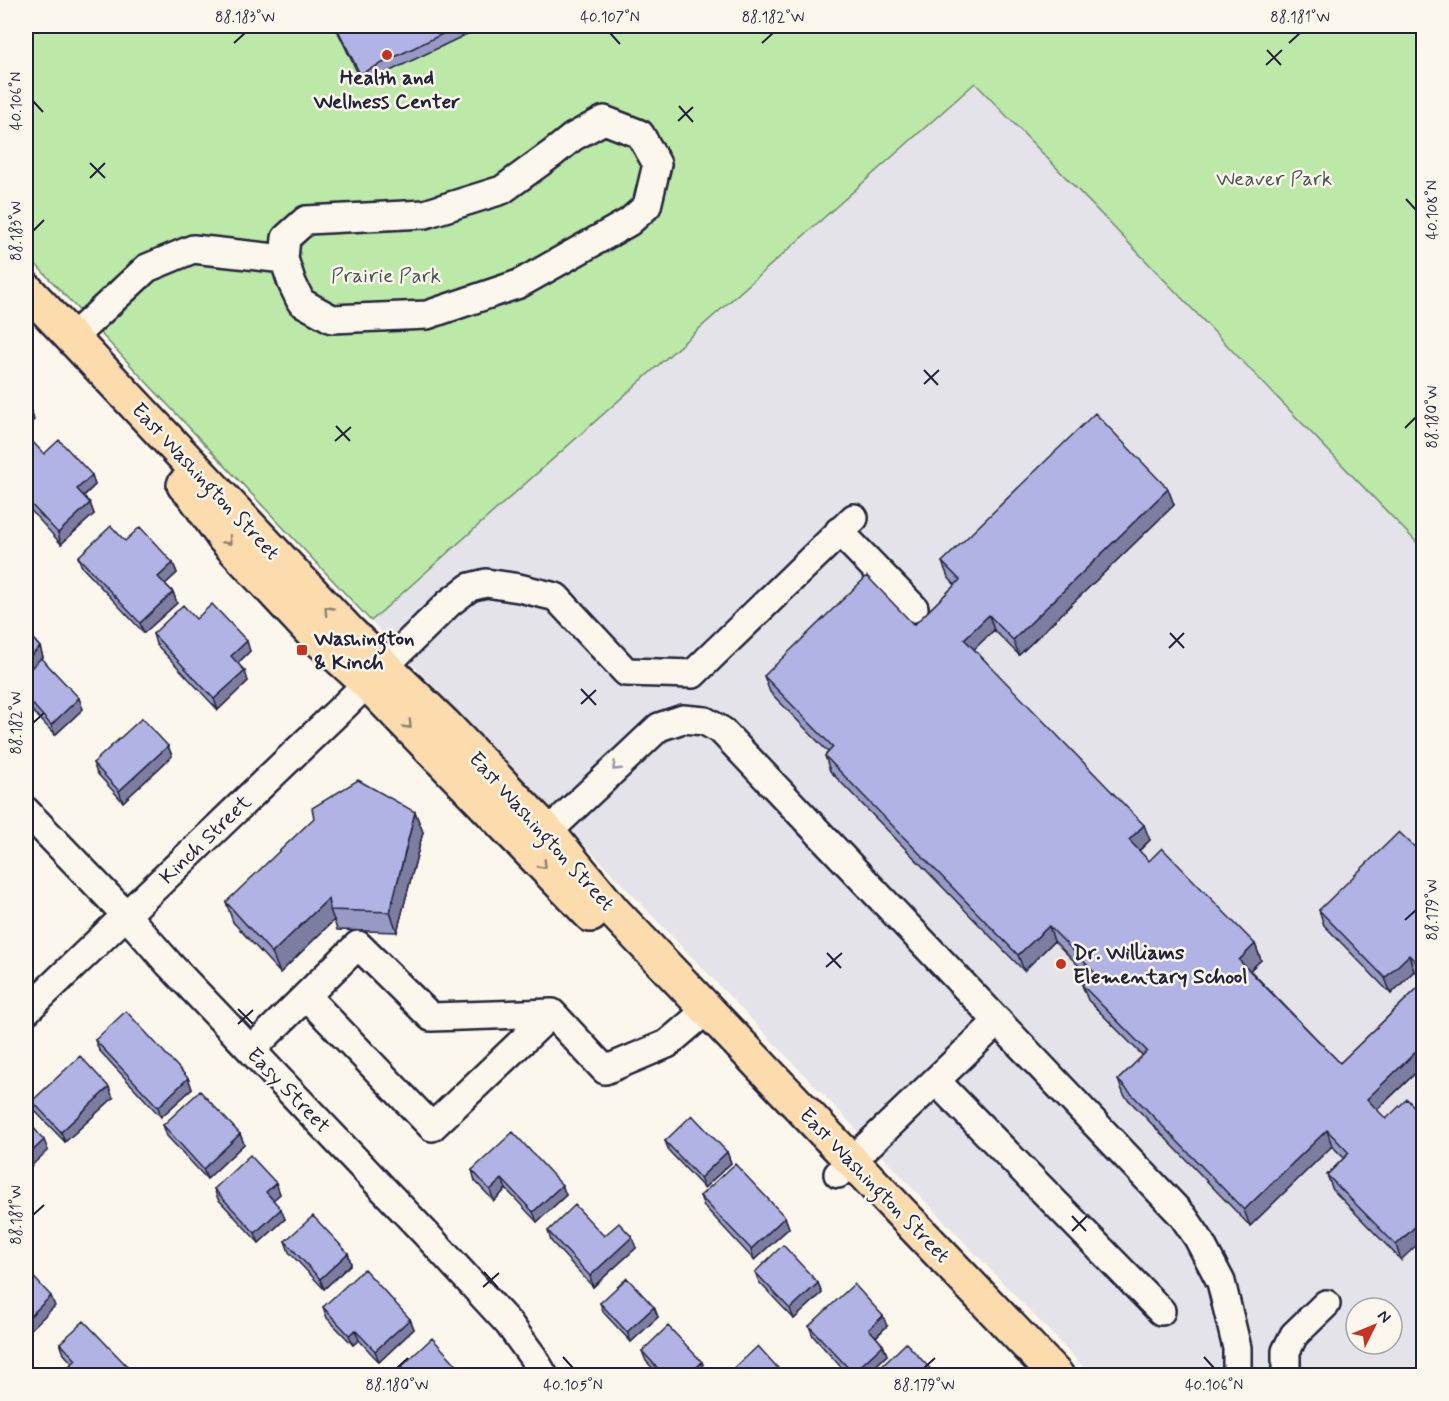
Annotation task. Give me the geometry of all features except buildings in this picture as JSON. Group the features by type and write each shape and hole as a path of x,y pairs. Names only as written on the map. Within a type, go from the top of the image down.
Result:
{"main road":[{"name":"East Washington Street","path":"26,289 341,624 375,675 845,1167 1032,1376"},
{"name":"East Washington Street","path":"26,318 193,494 224,537 317,638 375,675 444,724 548,832 701,1015"},
{"name":"East Washington Street","path":"845,1167 1057,1376"}],"street":[{"path":"604,120 640,134 657,164 647,206 629,222 519,284 427,315 332,319 301,302 284,259 286,238 306,220 425,214 502,190 573,137 604,120"},
{"path":"72,338 147,268 192,249 284,259"},
{"name":"Kinch Street","path":"26,1011 449,603 470,587 486,583 556,597 626,672 693,674 847,524 914,608"},
{"path":"548,832 659,727 683,719 705,721 722,731 1188,1224 1221,1282 1237,1348 1237,1376"},
{"name":"Easy Street","path":"26,811 509,1324 544,1376"},
{"path":"251,1050 358,945 431,1017 552,1013 604,1070 667,1044 701,1015"},
{"path":"306,996 432,1127 552,1013"},
{"path":"845,1167 998,1021"},
{"path":"936,1081 1161,1311"},
{"path":"1288,1376 1286,1351 1294,1335 1326,1304"}],"shaded area":[{"name":"Dr. Williams Elementary School","path":"975,83 1423,549 1423,1375 1091,1375 371,621"}],"green space":[{"name":"Prairie Park","path":"26,26 1423,26 1423,549 975,83 371,621 26,254"}],"place":[{"name":"Health and Wellness Center","path":"387,55"},
{"name":"Washington & Kinch","path":"302,650"},
{"name":"Dr. Williams Elementary School","path":"1061,964"}],"park label":[{"name":"Weaver Park","path":"1274,178"}]}
